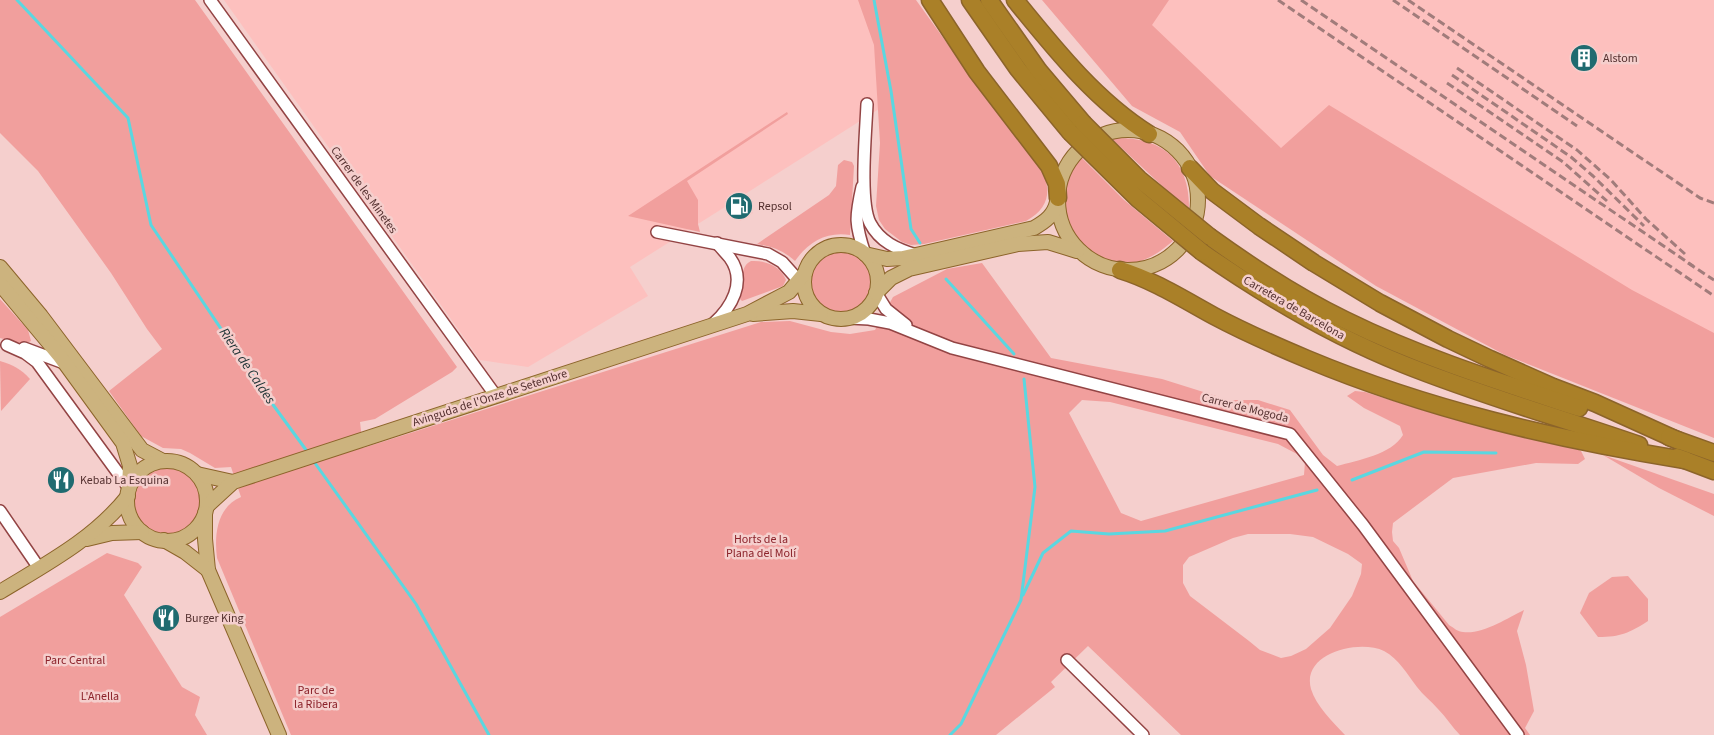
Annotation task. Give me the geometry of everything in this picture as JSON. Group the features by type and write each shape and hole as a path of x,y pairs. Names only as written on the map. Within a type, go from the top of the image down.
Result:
{"highway":[{"path":"930,0 978,72 1049,166 1057,184 1058,198"},
{"name":"Carretera de Barcelona","path":"970,0 1018,69 1077,127"},
{"name":"Carretera de Barcelona","path":"989,0 1077,127 1124,186 1206,244 1245,262 1294,292 1381,337 1465,370 1714,453"},
{"path":"1015,0 1102,98 1120,114 1150,134"},
{"path":"1190,168 1212,191 1251,220 1314,263 1380,303 1490,359 1679,440"},
{"name":"Carretera de Barcelona","path":"1206,244 1230,271 1296,312 1331,331 1393,360 1714,471"},
{"path":"1120,270 1143,277 1275,345 1385,389 1455,412 1529,431 1598,446 1685,460"}],"main road":[{"path":"865,254 887,259 918,255 1034,228 1053,214 1060,183 1069,161 1086,143 1095,137 1110,132 1135,130 1150,134 1172,146 1186,160 1196,185 1198,203 1195,223 1189,236 1174,254 1157,264 1138,270 1120,270 1098,264 1079,251 1048,242 1018,244 909,269 891,278 876,293"},
{"path":"1058,198 1059,214 1064,231 1079,251"},
{"path":"844,245 856,248 865,254 872,262 877,273 878,285 872,301 865,310 849,318 838,319 821,314 807,298 802,277 810,261 819,252 831,246 844,245"},
{"path":"0,267 24,294 142,450 163,461"},
{"name":"Avinguda de l'Onze de Setembre","path":"206,509 233,482 747,314 784,295 802,277"},
{"path":"0,284 62,359 123,443 130,466 129,512 132,520 142,532 151,537 174,540 185,536 197,527 206,509"},
{"name":"Avinguda de l'Onze de Setembre","path":"747,314 794,311 821,314"},
{"path":"0,592 83,541 112,516 128,492 134,478 142,470 152,464 163,461 178,462 185,465 197,474 204,485 207,499 208,570 279,735"},
{"path":"197,474 233,482"},
{"path":"83,541 112,533 142,532"},
{"path":"164,540 185,552 208,570"}],"street":[{"name":"Carrer de les Minetes","path":"210,0 496,396"},
{"path":"867,104 864,178 867,212 870,222 885,242 898,249 918,255"},
{"path":"864,178 856,219 858,235 865,254"},
{"path":"657,232 768,254 776,257 802,277"},
{"path":"710,326 722,316 730,305 738,285 738,276 731,259 717,243"},
{"path":"0,275 11,287 24,294"},
{"name":"Carrer de Mogoda","path":"876,293 886,309 916,333"},
{"path":"41,316 42,325 54,341 62,359"},
{"name":"Carrer de Mogoda","path":"849,318 879,320 952,348 1290,434 1363,525 1518,735"},
{"path":"4,344 62,359"},
{"path":"4,344 25,353 36,362 128,492"},
{"path":"0,511 39,568"},
{"path":"1067,660 1143,735"}],"shaded area":[{"path":"224,0 860,0 901,95 742,196 753,213 740,221 728,205 630,267 648,296 528,367 480,360"},
{"path":"1085,0 1714,0 1714,357 1291,169"}],"green space":[{"path":"0,0 195,0 457,367 452,372 375,419 360,422 363,448 761,322 790,321 831,332 850,334 875,330 893,297 947,269 982,263 1051,358 1162,379 1229,400 1258,400 1290,410 1323,455 1337,466 1382,452 1398,442 1403,435 1400,426 1364,408 1347,396 1355,391 1365,392 1422,410 1574,447 1581,451 1585,459 1578,464 1536,463 1453,478 1393,523 1393,541 1399,548 1413,581 1454,629 1461,632 1478,631 1524,610 1517,631 1526,665 1534,711 1525,728 1530,735 1460,735 1419,690 1394,658 1384,651 1361,647 1347,648 1323,658 1315,666 1310,677 1311,689 1317,702 1325,714 1345,735 1181,735 1088,646 1051,682 1055,687 996,735 291,735 217,558 217,531 222,515 233,502 241,497 231,467 215,468 181,449 163,448 141,436 109,391 162,349 111,273 38,171 0,133","holes":["1082,400 1110,402 1278,444 1297,454 1305,462 1304,475 1141,521 1121,513 1069,413","1248,534 1290,534 1313,537 1348,554 1362,564 1361,574 1352,596 1330,628 1306,649 1291,656 1281,658 1260,650 1190,596 1183,583 1183,565 1189,557 1233,538"]},
{"path":"858,0 916,0 1043,172 1046,180 1047,195 1045,203 1035,215 1026,221 924,244 911,245 902,242 885,229 879,220 876,206 880,143 874,45"},
{"path":"1042,0 1169,0 1152,25 1281,148 1329,105 1632,290 1714,333 1714,438 1505,355 1376,286 1210,176 1180,132 1132,106"},
{"path":"787,112 788,114 687,181 698,200 700,232 628,216"},
{"path":"1111,138 1129,138 1144,141 1158,146 1169,154 1178,163 1184,176 1188,191 1189,208 1175,198"},
{"path":"1081,157 1124,200 1173,241 1160,251 1136,262 1106,259 1081,243 1072,231 1066,218 1063,203 1067,179"},
{"path":"844,160 852,162 854,166 850,235 826,236 819,239 806,248 795,261 778,250 757,244 829,195 836,186 838,165"},
{"path":"841,245 855,248 867,256 875,268 878,282 875,296 867,308 855,316 841,319 827,316 815,308 807,296 804,282 807,268 815,256 827,248"},
{"path":"751,261 772,265 784,275 786,280 783,286 742,301 740,299 743,272 744,268"},
{"path":"0,299 28,330 31,341 20,343 0,338"},
{"path":"0,361 16,368 30,379 1,411"},
{"path":"1603,455 1714,494 1714,516 1659,488"},
{"path":"159,462 175,462 189,468 200,479 206,493 206,509 200,523 189,534 175,540 159,540 145,534 134,523 128,509 128,493 134,479 145,468"},
{"name":"Parc Central","path":"107,553 138,563 142,567 124,595 182,687 200,697 195,715 207,735 0,735 0,617"},
{"path":"1628,576 1648,599 1648,621 1624,634 1598,637 1580,613 1589,593 1612,577"}],"waterway":[{"name":"Riera de Caldes","path":"17,0 128,118 151,225 263,391 309,454"},
{"path":"874,0 891,91 911,229 920,243"},
{"path":"946,279 1014,354"},
{"path":"950,735 961,724 1021,600 1035,487 1024,379"},
{"path":"1352,480 1424,452 1496,453"},
{"name":"Riera de Caldes","path":"312,459 416,604 489,735"},
{"path":"1023,595 1043,553 1071,531 1109,534 1165,531 1317,490"}],"railway":[{"path":"1278,0 1714,296"},
{"path":"1301,0 1693,266"},
{"path":"1393,0 1577,126"},
{"path":"1408,0 1700,198 1714,203"},
{"path":"1457,68 1577,150 1611,180 1646,219 1685,254"},
{"path":"1452,75 1571,157 1644,226"},
{"path":"1447,83 1563,162 1607,201"},
{"path":"1688,263 1714,280"}],"place":[{"name":"Alstom","path":"1584,58"},
{"name":"Repsol","path":"739,206"},
{"name":"Kebab La Esquina","path":"61,480"},
{"name":"Burger King","path":"166,618"}],"park label":[{"name":"Horts de la Plana del Molí","path":"761,546"},
{"name":"L'Anella","path":"100,696"},
{"name":"Parc de la Ribera","path":"316,697"}]}
